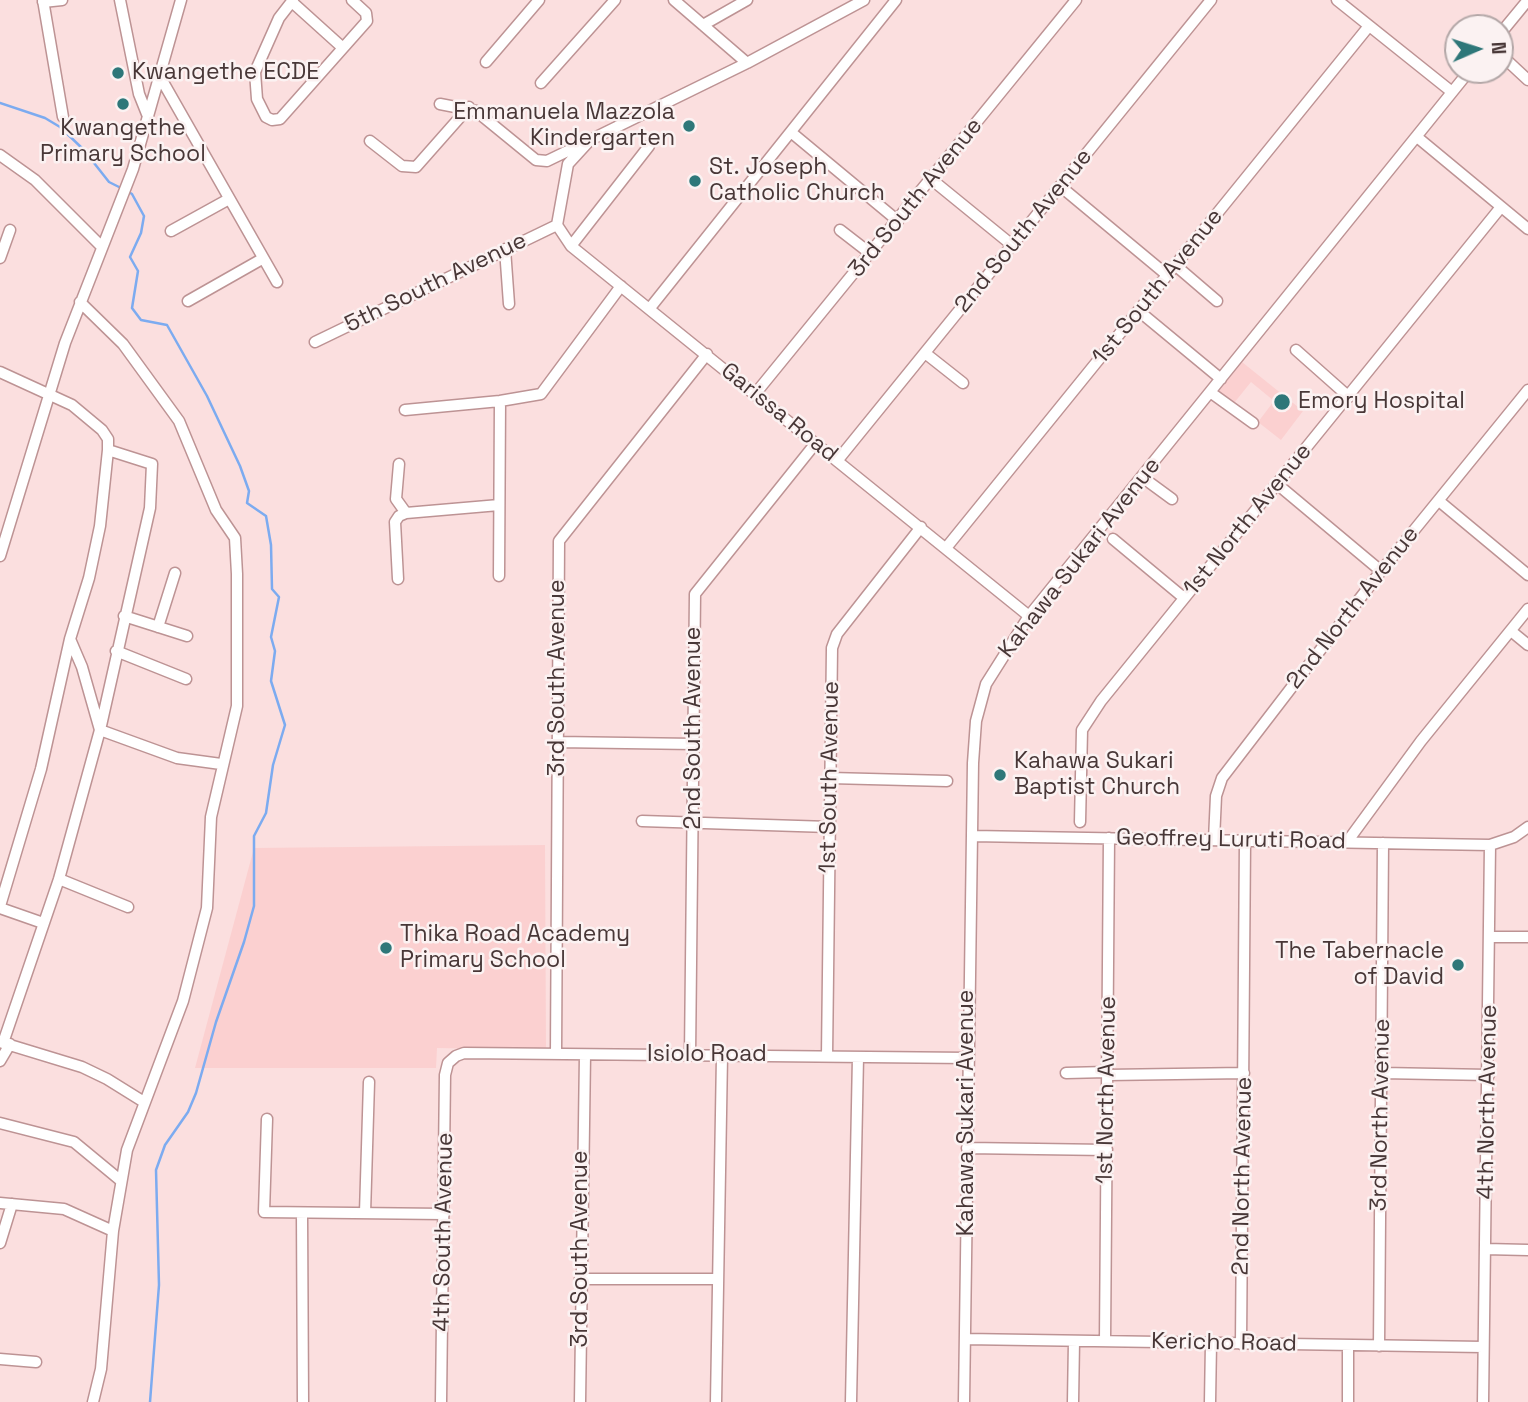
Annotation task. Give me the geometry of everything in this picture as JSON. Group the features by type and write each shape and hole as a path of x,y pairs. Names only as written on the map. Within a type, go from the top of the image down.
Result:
{"street":[{"path":"62,0 43,1 63,117"},
{"path":"120,0 139,94 147,114"},
{"path":"0,556 48,391 101,246 133,169 181,0"},
{"path":"343,48 292,1 279,18 256,72 257,99 266,117 280,119 367,21 366,13 352,0"},
{"path":"486,62 539,0"},
{"path":"541,83 615,0"},
{"path":"674,0 747,63"},
{"path":"703,25 747,0"},
{"path":"440,104 468,107 536,160 548,161 747,63 864,0"},
{"path":"650,308 896,0"},
{"name":"3rd South Avenue","path":"755,394 1076,0"},
{"name":"2nd South Avenue","path":"837,461 1211,0"},
{"path":"1337,0 1452,92"},
{"path":"1514,17 1528,0"},
{"name":"1st South Avenue","path":"946,548 1140,312 1369,26"},
{"path":"1514,67 1528,80"},
{"path":"159,75 262,260 277,282"},
{"name":"Kahawa Sukari Avenue","path":"964,1402 973,763 982,697 993,670 1029,616 1459,84"},
{"path":"370,141 402,166 416,167 468,107"},
{"path":"792,133 898,221"},
{"path":"1417,137 1528,229"},
{"path":"557,225 568,164 590,140"},
{"path":"571,246 649,146"},
{"path":"0,155 35,180 101,246"},
{"path":"931,180 1012,245"},
{"path":"1060,186 1167,275"},
{"path":"172,231 229,199"},
{"name":"1st North Avenue","path":"1080,829 1082,730 1184,598 1501,207"},
{"name":"Garissa Road","path":"557,225 571,246 1029,616"},
{"name":"5th South Avenue","path":"315,342 557,225"},
{"path":"0,258 9,230"},
{"path":"840,230 871,254"},
{"path":"505,249 509,304"},
{"path":"188,301 262,260"},
{"path":"1175,265 1217,301"},
{"path":"405,410 500,401 534,396 547,390 621,286"},
{"path":"80,302 123,344 171,409 216,510 235,538 237,706 221,764 209,834 207,908 200,945 183,1000 144,1102 120,1180 101,1369 93,1402"},
{"path":"1140,312 1221,379"},
{"path":"1296,350 1349,397"},
{"path":"925,353 963,383"},
{"name":"3rd South Avenue","path":"556,1054 559,541 707,354"},
{"path":"0,372 48,391 72,405 102,430 108,439 100,526 89,578 70,639 41,769 0,907 43,923"},
{"name":"2nd North Avenue","path":"1214,840 1216,796 1222,778 1381,571 1528,390"},
{"path":"1210,393 1253,423"},
{"path":"499,576 500,401"},
{"name":"2nd South Avenue","path":"690,1055 695,594 815,444"},
{"path":"0,1062 59,879 100,730 124,616 146,532 154,468 149,462 108,450"},
{"path":"399,464 396,499 406,513"},
{"path":"1142,477 1172,499"},
{"path":"1277,485 1381,571"},
{"path":"1439,501 1528,575"},
{"path":"398,579 395,522 406,513 499,505"},
{"name":"1st South Avenue","path":"827,1056 833,641 921,527"},
{"path":"1113,539 1184,598"},
{"path":"158,627 175,573"},
{"path":"1347,842 1421,741 1528,609"},
{"path":"124,616 187,636"},
{"path":"1511,631 1528,645"},
{"path":"70,639 82,667 100,730"},
{"path":"116,652 186,679"},
{"path":"100,730 177,758 221,764"},
{"path":"558,742 694,744"},
{"path":"830,778 947,781"},
{"path":"642,821 829,827"},
{"path":"1490,845 1514,837 1528,827"},
{"name":"Geoffrey Luruti Road","path":"972,836 1080,829 1109,838 1490,845"},
{"name":"1st North Avenue","path":"1105,1341 1109,838"},
{"name":"2nd North Avenue","path":"1241,1344 1245,841"},
{"name":"3rd North Avenue","path":"1379,1346 1383,843"},
{"name":"4th North Avenue","path":"1483,1402 1490,845"},
{"path":"59,879 128,907"},
{"path":"1489,937 1528,937"},
{"path":"4,1043 82,1068 144,1102"},
{"name":"Isiolo Road","path":"449,1063 464,1053 969,1058"},
{"name":"3rd South Avenue","path":"580,1402 585,1055"},
{"path":"716,1402 722,1056"},
{"path":"852,1402 858,1057"},
{"name":"4th South Avenue","path":"442,1402 445,1075 449,1063"},
{"path":"1066,1073 1244,1073"},
{"path":"1382,1073 1489,1075"},
{"path":"365,1213 369,1082"},
{"path":"267,1119 262,1196 264,1212 444,1214"},
{"path":"0,1123 74,1142 120,1180"},
{"path":"967,1148 1107,1150"},
{"path":"0,1203 64,1209 113,1231"},
{"path":"0,1242 12,1205"},
{"path":"302,1213 303,1402"},
{"path":"1485,1250 1528,1250"},
{"path":"580,1279 718,1279"},
{"name":"Kericho Road","path":"965,1339 1483,1347"},
{"path":"1073,1402 1074,1341"},
{"path":"1210,1402 1211,1343"},
{"path":"1348,1345 1348,1402"},
{"path":"0,1359 36,1362"}],"shaded area":[{"name":"Emory Hospital","path":"1242,362 1303,411 1281,440 1258,422 1274,401 1251,382 1234,403 1219,391"},
{"name":"Thika Road Academy Primary School","path":"545,845 546,1050 437,1048 436,1068 195,1068 254,848"}],"waterway":[{"path":"0,103 45,118 60,127 83,149 109,182 121,188"},
{"path":"127,191 132,194 144,216 141,233 130,257 138,271 132,308 141,320 167,325 207,396 240,466 249,491 247,503 266,516 271,545 272,589 279,597 271,637 275,651 271,681 285,725 273,765 266,813 254,836 254,906 244,942 216,1022 196,1093 188,1112 165,1145 156,1170 159,1285 150,1402"}],"place":[{"name":"Kwangethe ECDE","path":"118,73"},
{"name":"Kwangethe Primary School","path":"123,104"},
{"name":"Emmanuela Mazzola Kindergarten","path":"689,126"},
{"name":"St. Joseph Catholic Church","path":"695,181"},
{"name":"Emory Hospital","path":"1282,402"},
{"name":"Kahawa Sukari Baptist Church","path":"1000,775"},
{"name":"Thika Road Academy Primary School","path":"386,948"},
{"name":"The Tabernacle of David","path":"1458,965"}]}
